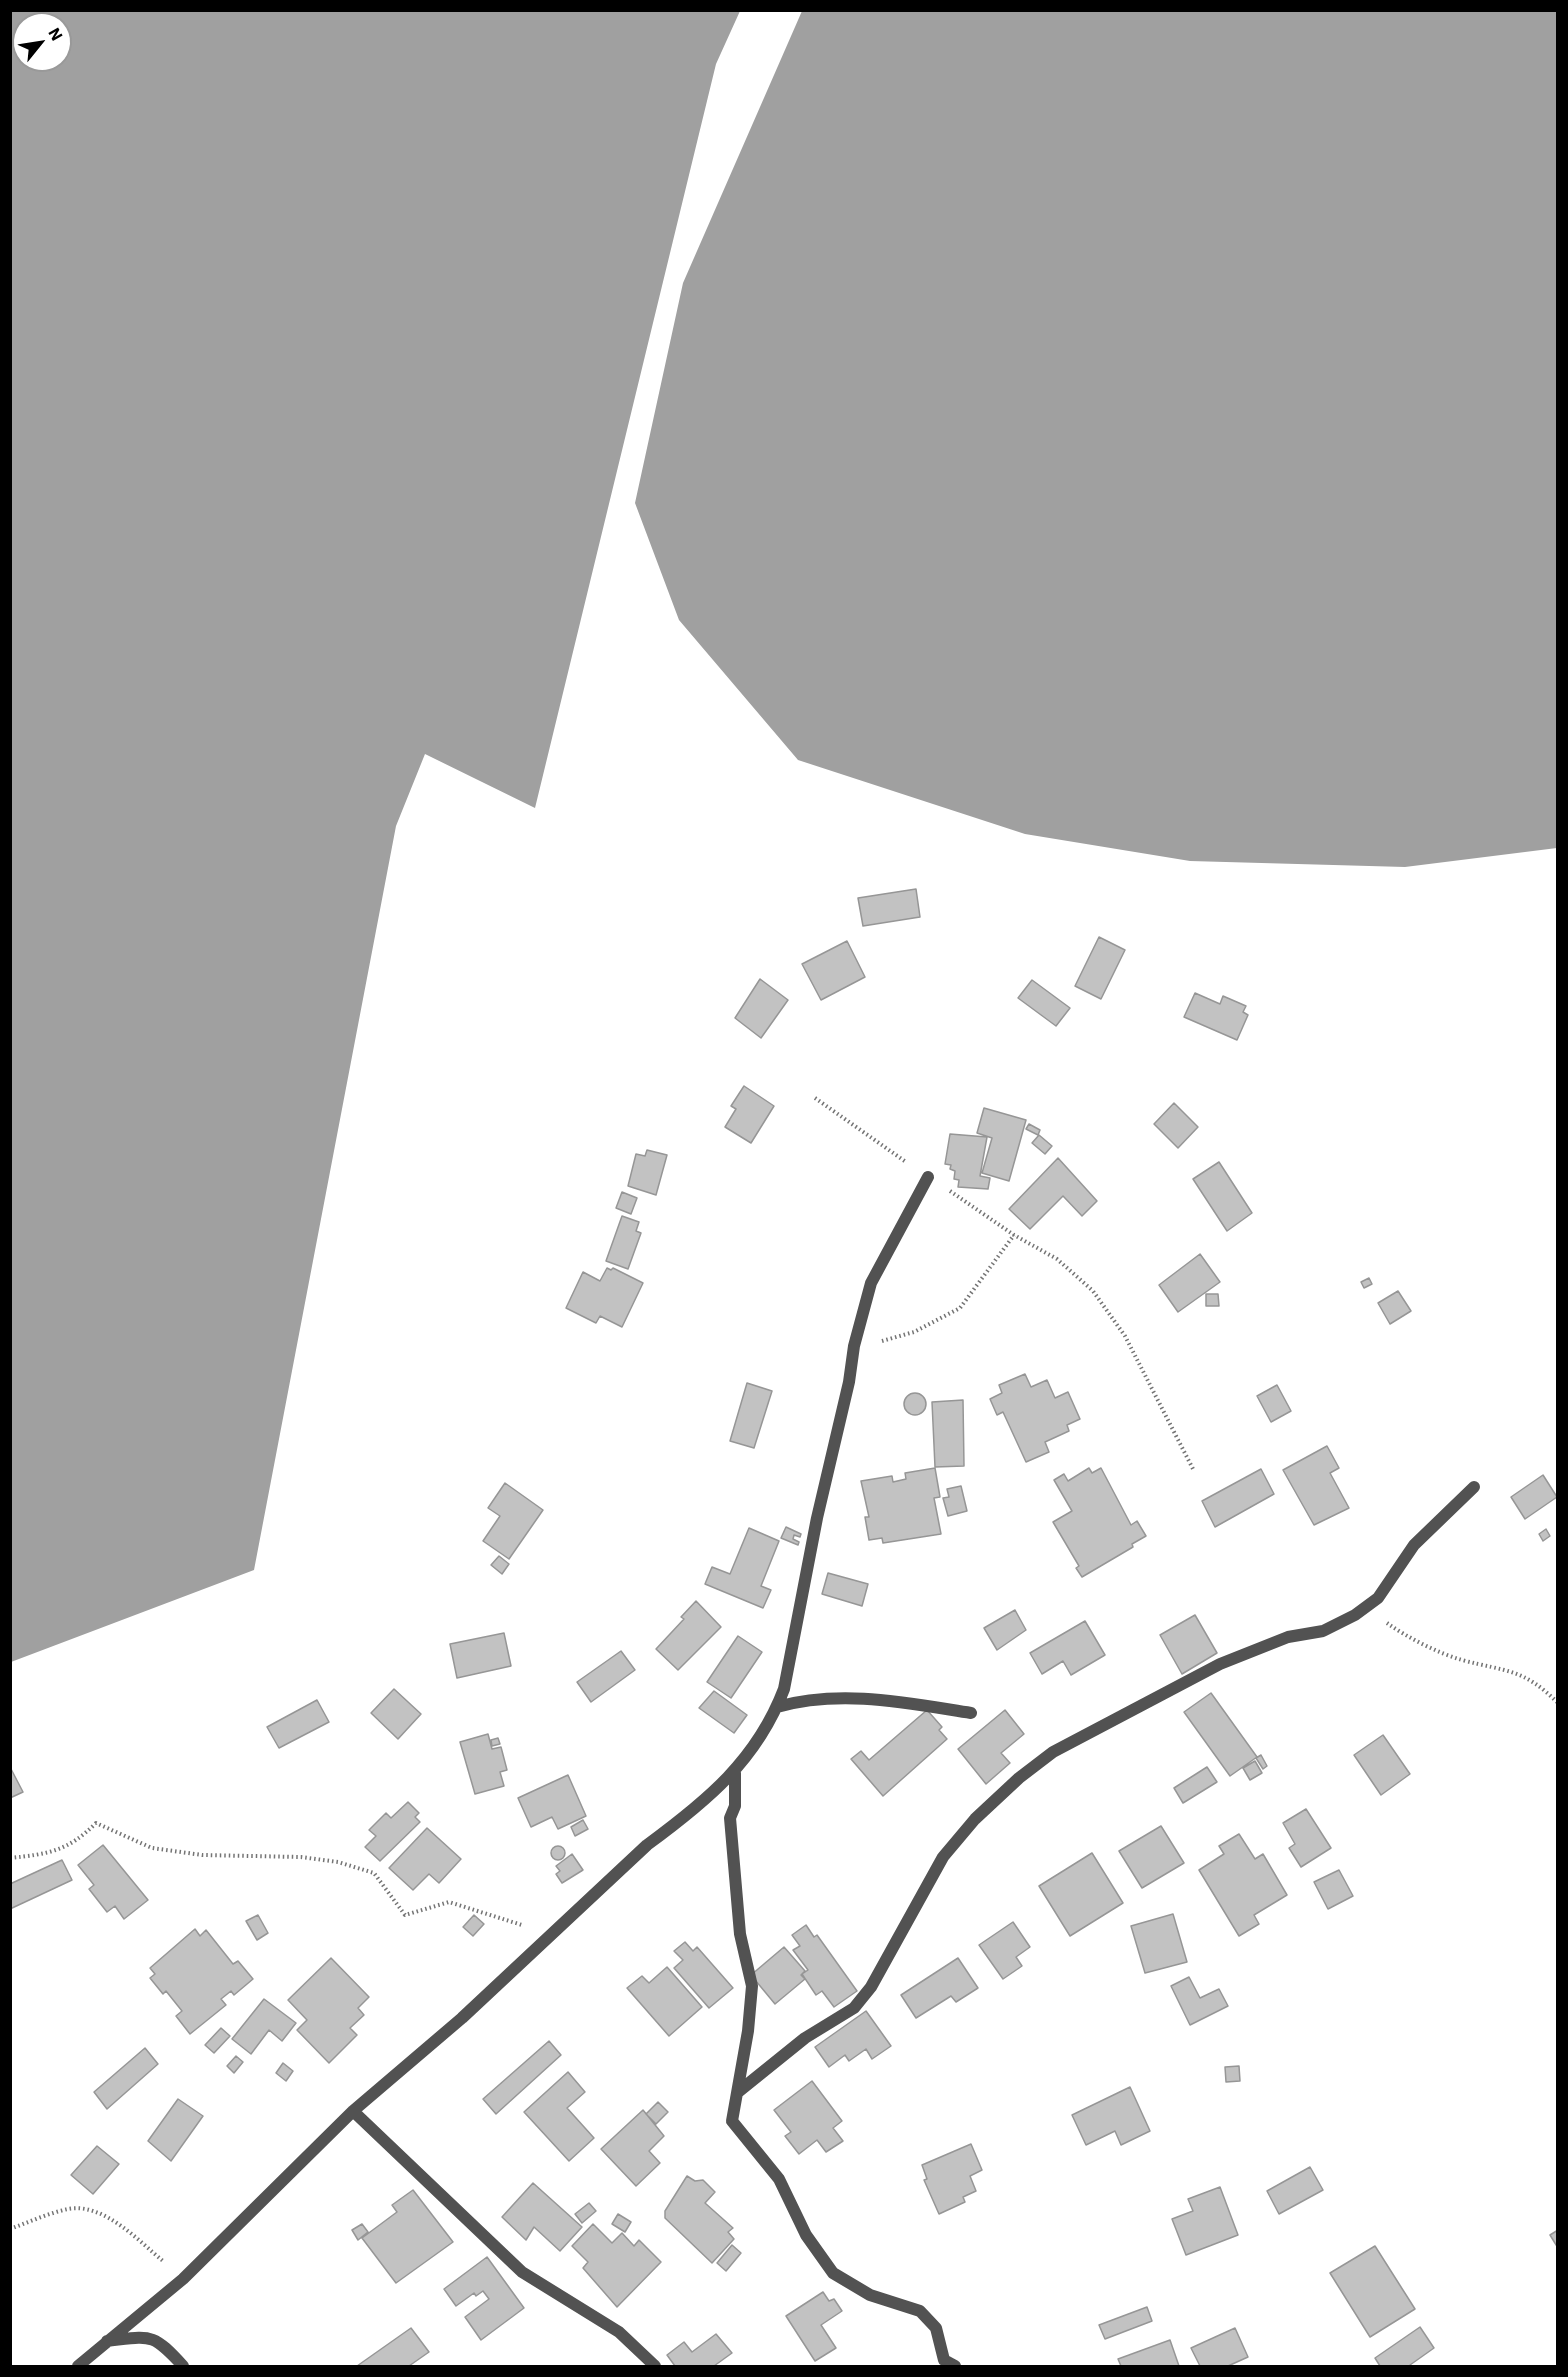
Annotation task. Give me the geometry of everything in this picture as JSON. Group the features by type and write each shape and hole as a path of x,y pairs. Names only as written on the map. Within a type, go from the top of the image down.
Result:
{"street":[{"path":"78,2367 106,2341 183,2279 353,2112 462,2018 548,1935 647,1845 735,1773 777,1707 784,1689 805,1573 849,1382 854,1346 871,1283 928,1177"},
{"path":"738,2092 805,2038 854,2008 871,1987 943,1857 975,1819 1019,1778 1053,1752 1220,1664 1288,1637 1323,1631 1365,1608 1378,1598 1414,1545 1474,1487"},
{"path":"777,1707 801,1700 831,1697 871,1699 971,1713"},
{"path":"735,1773 735,1806 730,1818 740,1934 752,1986 732,2121 779,2179 806,2235 832,2273 870,2295 917,2309 936,2328 944,2360 955,2367"},
{"path":"353,2112 522,2272 620,2332 655,2367"},
{"path":"106,2341 148,2337 161,2342 183,2367"}],"path":[{"path":"815,1098 1014,1235 1057,1258 1093,1291 1125,1336 1193,1469"},
{"path":"854,1346 914,1332 960,1308 1014,1235"},
{"path":"1365,1608 1394,1628 1460,1659 1516,1672 1535,1681 1557,1703"},
{"path":"10,1858 50,1854 79,1841 96,1823 152,1848 202,1855 301,1857 339,1862 374,1873 405,1915 449,1902 498,1915 548,1935"},
{"path":"10,2229 70,2208 95,2211 121,2226 183,2279"}],"shaded area":[{"path":"11,10 740,11 716,64 535,808 425,754 396,826 254,1570 11,1662"},
{"path":"802,11 1557,11 1557,848 1405,867 1190,861 1025,834 798,760 679,620 635,503 683,283"}],"building":[{"path":"916,889 920,917 863,926 858,898"},
{"path":"1099,937 1125,950 1101,999 1075,986"},
{"path":"847,941 865,977 821,1000 802,964"},
{"path":"760,979 788,1000 761,1038 735,1018"},
{"path":"1032,980 1070,1008 1056,1026 1018,998"},
{"path":"1195,993 1220,1004 1223,996 1246,1006 1243,1012 1248,1015 1237,1040 1184,1017"},
{"path":"744,1086 774,1106 751,1143 725,1127 736,1109 731,1106"},
{"path":"1174,1103 1198,1127 1178,1148 1154,1124"},
{"path":"984,1108 1026,1120 1009,1181 982,1173 992,1138 977,1133"},
{"path":"1029,1124 1040,1130 1038,1135 1026,1129"},
{"path":"950,1134 987,1137 980,1176 990,1178 988,1189 958,1187 959,1180 954,1179 955,1171 950,1169 951,1165 945,1164"},
{"path":"1039,1135 1052,1146 1045,1154 1032,1143"},
{"path":"647,1150 667,1155 656,1195 628,1186 636,1154 645,1156"},
{"path":"1058,1158 1097,1201 1082,1216 1063,1196 1030,1229 1009,1209"},
{"path":"1219,1162 1252,1213 1227,1231 1193,1179"},
{"path":"622,1192 637,1198 631,1214 616,1208"},
{"path":"622,1216 639,1222 636,1231 641,1233 628,1269 606,1261"},
{"path":"1200,1254 1220,1282 1178,1312 1159,1285"},
{"path":"607,1268 611,1270 613,1268 643,1283 622,1327 600,1316 596,1323 566,1308 583,1272 600,1281"},
{"path":"1369,1278 1372,1284 1364,1288 1361,1282"},
{"path":"1398,1291 1411,1311 1390,1324 1378,1303"},
{"path":"1206,1294 1218,1294 1219,1306 1206,1306"},
{"path":"1025,1374 1031,1387 1047,1380 1055,1398 1068,1392 1080,1419 1067,1425 1069,1431 1045,1442 1049,1452 1026,1462 1003,1412 997,1415 990,1399 1002,1393 999,1385"},
{"path":"747,1383 772,1391 754,1448 730,1441"},
{"path":"1277,1385 1291,1411 1271,1422 1257,1396"},
{"path":"915,1393 923,1396 926,1404 923,1412 915,1415 907,1412 904,1404 907,1396"},
{"path":"963,1400 964,1466 935,1467 932,1402"},
{"path":"1327,1446 1339,1468 1330,1473 1349,1508 1314,1525 1283,1470"},
{"path":"935,1468 940,1497 934,1498 941,1534 883,1543 882,1538 869,1540 865,1517 869,1517 861,1481 892,1476 893,1482 906,1479 905,1473"},
{"path":"1089,1468 1092,1473 1101,1468 1131,1525 1137,1521 1146,1536 1132,1544 1133,1547 1082,1577 1076,1568 1079,1566 1053,1522 1072,1511 1054,1480 1064,1474 1068,1481"},
{"path":"1261,1469 1274,1494 1215,1527 1202,1501"},
{"path":"1543,1475 1557,1497 1525,1519 1511,1497"},
{"path":"505,1483 543,1510 509,1559 483,1541 500,1516 488,1508"},
{"path":"961,1486 967,1511 948,1516 943,1498 949,1497 947,1489"},
{"path":"786,1527 801,1534 800,1537 794,1535 793,1539 799,1542 798,1545 781,1538"},
{"path":"749,1528 779,1541 761,1586 771,1590 763,1608 705,1584 712,1567 730,1574"},
{"path":"1546,1529 1550,1536 1543,1541 1539,1534"},
{"path":"499,1556 509,1564 502,1574 491,1565"},
{"path":"828,1573 868,1584 862,1606 822,1594"},
{"path":"696,1601 721,1627 678,1670 656,1649 684,1619 681,1617"},
{"path":"1015,1610 1026,1630 997,1650 984,1628"},
{"path":"1195,1615 1217,1653 1182,1674 1160,1635"},
{"path":"1085,1621 1105,1655 1071,1675 1063,1661 1042,1674 1030,1653"},
{"path":"504,1633 511,1666 457,1678 450,1644"},
{"path":"738,1636 762,1652 731,1698 707,1682"},
{"path":"621,1651 635,1670 591,1702 577,1682"},
{"path":"394,1689 421,1714 398,1739 371,1713"},
{"path":"714,1691 747,1715 734,1733 699,1708"},
{"path":"1211,1693 1257,1757 1230,1776 1184,1712"},
{"path":"317,1700 329,1722 279,1748 267,1727"},
{"path":"927,1710 942,1727 939,1730 947,1739 883,1796 851,1759 861,1751 869,1760"},
{"path":"1005,1710 1024,1734 1001,1753 1010,1763 986,1784 958,1749"},
{"path":"488,1734 492,1749 501,1747 507,1770 500,1772 504,1786 475,1794 460,1742"},
{"path":"1383,1735 1410,1774 1381,1795 1354,1755"},
{"path":"498,1738 500,1744 492,1746 491,1740"},
{"path":"1261,1755 1267,1766 1263,1769 1256,1758"},
{"path":"1255,1761 1262,1773 1250,1780 1243,1768"},
{"path":"10,1767 23,1792 10,1798"},
{"path":"1207,1767 1217,1782 1183,1803 1174,1788"},
{"path":"568,1775 586,1816 558,1829 552,1817 531,1827 518,1798"},
{"path":"408,1802 419,1813 415,1817 420,1822 380,1861 365,1847 376,1836 369,1830 386,1813 391,1818"},
{"path":"1306,1809 1331,1848 1301,1867 1289,1848 1295,1844 1283,1823"},
{"path":"583,1820 588,1829 575,1836 571,1827"},
{"path":"1161,1826 1184,1863 1142,1888 1119,1851"},
{"path":"427,1828 461,1859 439,1883 429,1874 413,1890 389,1868"},
{"path":"1239,1834 1255,1859 1263,1854 1287,1895 1254,1915 1259,1924 1239,1936 1199,1870 1224,1854 1219,1846"},
{"path":"103,1845 148,1900 124,1919 115,1906 107,1912 89,1889 94,1885 78,1865"},
{"path":"555,1846 561,1846 565,1853 561,1860 555,1860 551,1856 551,1850"},
{"path":"1092,1853 1123,1903 1070,1936 1039,1886"},
{"path":"572,1854 583,1870 562,1883 556,1874 560,1871 556,1866"},
{"path":"62,1860 72,1880 10,1909 10,1884"},
{"path":"1339,1870 1353,1896 1328,1909 1314,1882"},
{"path":"1173,1914 1187,1962 1145,1973 1131,1926"},
{"path":"258,1915 268,1933 257,1940 246,1921"},
{"path":"474,1915 484,1924 473,1936 463,1927"},
{"path":"1013,1922 1030,1947 1016,1957 1022,1966 1003,1979 979,1945"},
{"path":"806,1925 814,1937 817,1935 857,1991 834,2007 822,1991 816,1995 802,1974 808,1970 793,1950 800,1946 792,1935"},
{"path":"195,1929 200,1936 206,1930 233,1964 238,1961 253,1979 234,1995 231,1991 221,1999 226,2005 190,2034 176,2016 182,2011 166,1991 163,1994 150,1978 155,1974 150,1968"},
{"path":"685,1942 693,1951 697,1947 733,1988 709,2008 674,1968 683,1960 674,1951"},
{"path":"784,1947 805,1971 801,1975 805,1979 775,2004 751,1975"},
{"path":"331,1958 369,1997 358,2008 364,2015 350,2028 357,2035 329,2063 297,2030 307,2020 288,2000"},
{"path":"958,1958 978,1988 956,2002 951,1996 916,2018 901,1995"},
{"path":"667,1967 702,2007 669,2036 627,1988 642,1976 649,1983"},
{"path":"1189,1977 1200,1998 1219,1989 1228,2006 1190,2025 1171,1986"},
{"path":"264,1999 296,2023 282,2041 269,2030 251,2054 232,2039"},
{"path":"866,2011 891,2046 872,2059 866,2049 849,2061 845,2055 829,2067 815,2047"},
{"path":"221,2028 230,2036 214,2053 205,2045"},
{"path":"549,2041 561,2055 496,2114 483,2099"},
{"path":"145,2048 158,2064 107,2109 94,2092"},
{"path":"236,2056 243,2062 234,2073 227,2066"},
{"path":"283,2063 293,2071 286,2081 276,2073"},
{"path":"1239,2066 1240,2081 1226,2082 1225,2067"},
{"path":"568,2072 585,2092 567,2108 594,2138 569,2161 524,2112"},
{"path":"812,2081 842,2121 833,2128 843,2141 826,2152 817,2140 799,2154 785,2136 791,2132 774,2110"},
{"path":"1130,2087 1150,2131 1121,2145 1115,2131 1086,2145 1072,2115"},
{"path":"178,2099 203,2116 171,2161 148,2141"},
{"path":"658,2102 668,2112 656,2124 646,2114"},
{"path":"643,2110 664,2136 649,2151 660,2163 636,2186 601,2149"},
{"path":"971,2144 982,2170 970,2176 976,2191 963,2197 965,2202 939,2214 924,2180 927,2179 922,2165"},
{"path":"97,2146 119,2164 93,2194 71,2175"},
{"path":"1310,2167 1323,2190 1279,2214 1267,2191"},
{"path":"687,2176 695,2181 703,2180 715,2192 705,2203 733,2228 728,2232 734,2239 712,2263 665,2218 665,2211"},
{"path":"533,2183 582,2227 560,2251 534,2227 526,2240 502,2217"},
{"path":"1220,2187 1238,2235 1186,2255 1172,2219 1193,2211 1188,2199"},
{"path":"413,2190 453,2242 396,2283 362,2238 397,2212 392,2205"},
{"path":"589,2203 596,2211 582,2223 575,2214"},
{"path":"618,2214 631,2222 625,2232 612,2224"},
{"path":"362,2224 368,2232 358,2240 352,2230"},
{"path":"593,2224 612,2243 622,2233 634,2246 639,2240 661,2262 617,2307 583,2268 588,2262 572,2246"},
{"path":"1558,2230 1558,2248 1550,2235"},
{"path":"732,2245 741,2253 726,2271 717,2263"},
{"path":"1375,2246 1415,2309 1370,2337 1330,2273"},
{"path":"487,2257 524,2308 481,2340 465,2317 489,2299 483,2291 476,2296 474,2293 456,2306 444,2289"},
{"path":"823,2292 829,2301 834,2299 842,2311 821,2325 836,2348 815,2361 786,2316"},
{"path":"1147,2307 1152,2321 1105,2339 1099,2325"},
{"path":"1420,2327 1434,2348 1411,2366 1380,2366 1375,2358"},
{"path":"411,2328 429,2352 409,2366 357,2366"},
{"path":"1235,2328 1248,2357 1228,2366 1200,2366 1191,2348"},
{"path":"716,2334 732,2353 714,2366 675,2366 667,2355 684,2342 692,2352"},
{"path":"1170,2340 1179,2366 1121,2366 1118,2359"}]}
